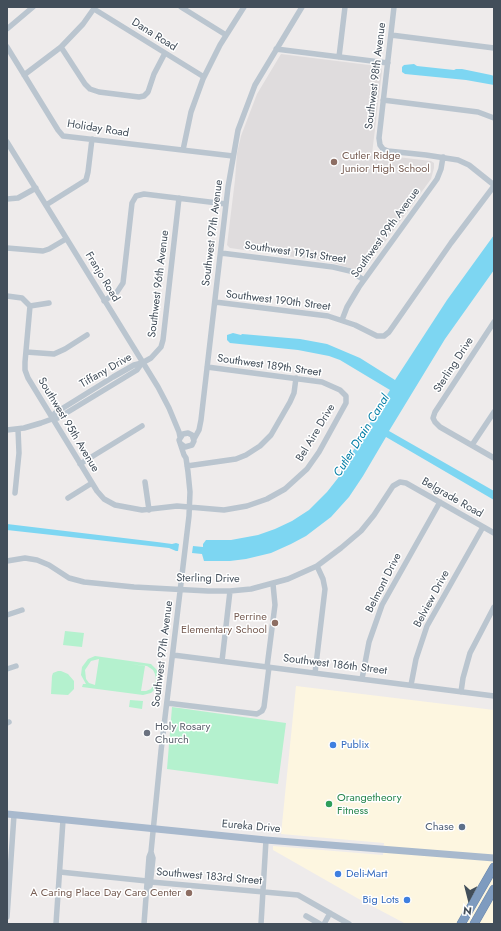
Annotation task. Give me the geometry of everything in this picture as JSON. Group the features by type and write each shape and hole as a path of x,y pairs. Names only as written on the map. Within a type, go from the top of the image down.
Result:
{"highway":[{"path":"461,924 494,867"},
{"path":"474,924 494,889"}],"main road":[{"name":"Eureka Drive","path":"11,814 266,840 494,858"}],"street":[{"path":"7,29 33,7"},
{"path":"181,7 226,35"},
{"path":"184,150 191,112 204,77 226,35 244,7"},
{"name":"Southwest 97th Avenue","path":"194,439 198,432 201,420 226,204 238,130 255,85 302,7"},
{"path":"339,57 345,7"},
{"name":"Southwest 98th Avenue","path":"394,7 379,138 381,147 388,151 443,157"},
{"path":"24,75 61,47 78,29 94,8"},
{"name":"Dana Road","path":"94,8 204,77"},
{"path":"391,36 494,48"},
{"name":"Holiday Road","path":"7,47 60,134 66,136 233,156"},
{"path":"61,47 85,84 90,89 102,93 137,97 142,97 147,93 164,53"},
{"path":"276,49 388,63"},
{"path":"383,100 478,112 494,118"},
{"path":"46,205 86,180 92,139"},
{"name":"Franjo Road","path":"7,142 164,399 180,437"},
{"path":"443,157 468,164 494,186"},
{"name":"Southwest 99th Avenue","path":"342,320 348,305 364,280 437,179 443,157"},
{"name":"Southwest 190th Street","path":"215,302 322,315 342,320 360,327 376,336 383,337 389,332 447,248 494,186"},
{"path":"7,199 19,198 36,188"},
{"path":"104,301 117,292 123,283 132,203 135,197 144,194 226,204"},
{"name":"Southwest 96th Avenue","path":"142,363 154,355 162,344 179,198"},
{"path":"7,248 43,251 66,239"},
{"name":"Southwest 191st Street","path":"221,253 333,267 348,270 364,280"},
{"path":"7,296 22,298 30,306 49,302"},
{"name":"Southwest 95th Avenue","path":"30,306 25,366 27,376 101,496 115,505 149,510"},
{"name":"Sterling Drive","path":"472,445 440,428 434,420 435,412 494,322"},
{"path":"26,352 54,354 87,335"},
{"name":"Tiffany Drive","path":"7,430 36,425 52,418 56,413 134,365 142,363"},
{"name":"Southwest 189th Street","path":"207,367 318,381 343,392 346,400"},
{"path":"187,466 236,458 246,455 260,446 271,435 290,402 294,393 296,378"},
{"name":"Bel Aire Drive","path":"149,510 173,506 219,510 240,508 267,499 285,489 300,476 313,461 342,410 346,400"},
{"path":"494,412 472,445 494,458"},
{"name":"Franjo Road","path":"176,425 181,427 187,433"},
{"path":"80,464 142,426"},
{"path":"187,433 194,439 190,446 185,447 181,444 180,437 187,433 199,427"},
{"path":"15,493 19,453 18,429"},
{"name":"Southwest 97th Avenue","path":"148,924 148,857 151,852 152,828 190,507 190,492 186,458 181,444"},
{"name":"Southwest 97th Avenue","path":"186,458 190,446"},
{"path":"145,482 149,510"},
{"name":"Sterling Drive","path":"7,561 25,558 37,560 49,565 69,578 84,582 134,587 181,589 230,591 251,589 293,577 317,566 341,548 361,530 374,515 393,486 399,482"},
{"name":"Belgrade Road","path":"399,482 406,483 494,533"},
{"path":"68,498 92,483"},
{"name":"Belmont Drive","path":"362,679 369,642 382,605 440,502"},
{"name":"Belview Drive","path":"411,685 416,658 427,626 483,527"},
{"path":"315,674 325,589 317,566"},
{"path":"167,703 255,715 258,714 264,707 275,605 272,584"},
{"path":"222,661 230,591"},
{"path":"461,692 470,653 494,607"},
{"path":"7,615 22,610"},
{"name":"Southwest 186th Street","path":"173,655 494,696"},
{"path":"7,669 16,666"},
{"path":"7,917 11,814"},
{"path":"56,924 63,820"},
{"path":"261,924 266,840"},
{"name":"Southwest 183rd Street","path":"60,872 149,882 298,895 345,923"},
{"name":"Southwest 97th Avenue","path":"144,924 149,882"},
{"path":"324,924 330,913"},
{"path":"306,916 320,924"}],"shaded area":[{"name":"Cutler Ridge Junior High School","path":"281,54 377,66 381,68 382,71 372,154 431,161 434,163 431,179 362,272 330,262 230,248 227,245 237,153 241,136 257,94"},
{"path":"296,686 494,710 494,924 406,924 273,850 273,846 383,855 384,843 281,834"}],"green space":[{"path":"65,631 84,633 82,647 63,645"},
{"path":"95,656 151,664 159,674 157,687 151,693 143,695 82,687 83,684 86,684 81,675 82,667 88,659","holes":["99,659 95,685 89,683 86,679 85,670 91,661","130,664 147,666 153,670 156,680 151,689 141,691 145,666"]},
{"path":"58,671 68,674 74,681 74,689 68,695 51,694 52,676 53,673"},
{"path":"130,700 143,701 142,709 129,707"},
{"path":"172,707 286,723 278,784 167,769"}],"water":[{"path":"414,64 417,66 454,70 462,69 491,75 494,76 494,85 466,80 405,74 402,72 402,67 404,65"},
{"name":"Cutler Drain Canal","path":"494,235 494,270 445,339 389,431 494,491 494,500 386,437 349,497 331,517 306,536 271,553 246,559 230,561 204,561 202,554 192,553 193,546 203,547 206,540 231,540 258,535 292,521 309,510 327,492 338,478 390,390 340,360 329,356 298,350 230,343 227,340 227,335 233,333 241,335 300,339 327,344 360,358 395,380 447,300"},
{"path":"7,524 179,544 178,551 176,551 169,548 7,530"}],"place":[{"name":"Cutler Ridge Junior High School","path":"334,162"},
{"name":"Perrine Elementary School","path":"275,623"},
{"name":"Holy Rosary Church","path":"147,733"},
{"name":"Publix","path":"333,745"},
{"name":"Orangetheory Fitness","path":"329,804"},
{"name":"Chase","path":"462,827"},
{"name":"Deli-Mart","path":"338,874"},
{"name":"A Caring Place Day Care Center","path":"189,893"},
{"name":"Big Lots","path":"407,900"}]}
